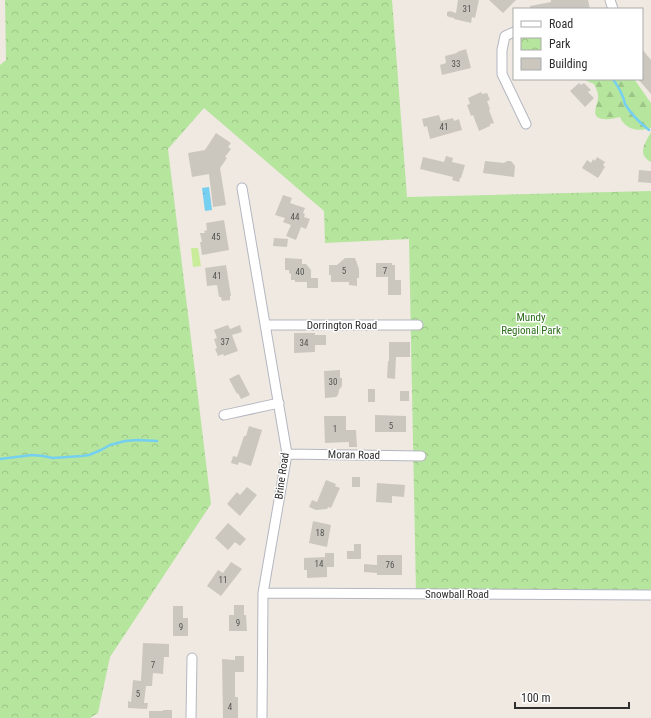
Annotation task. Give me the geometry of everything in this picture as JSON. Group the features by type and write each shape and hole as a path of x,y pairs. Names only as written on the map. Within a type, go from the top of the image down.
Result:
{"street":[{"path":"513,32 505,36 502,50 502,74 526,124"},
{"name":"Brine Road","path":"242,188 287,454 263,593 262,718"},
{"name":"Dorrington Road","path":"265,325 418,325"},
{"path":"224,415 279,403"},
{"name":"Moran Road","path":"287,454 421,456"},
{"name":"Snowball Road","path":"263,593 651,595"},
{"path":"191,718 192,658"}],"green space":[{"name":"Mundy Regional Park","path":"5,0 392,0 407,197 651,191 651,595 416,593 409,239 325,243 324,211 204,108 168,149 211,504 110,657 98,713 90,718 0,718 0,65 6,60"},
{"path":"584,80 635,80 651,103 651,128 637,130 625,125 620,117 608,119 599,118 596,116 595,110 598,93 594,84"},
{"path":"651,132 651,162 646,159 643,152"},
{"path":"191,248 198,248 201,266 193,267"}],"water":[{"path":"209,187 212,210 205,211 202,188"}],"building":[{"path":"458,0 479,0 475,18 472,17 471,23 447,16 447,12 450,11 456,13"},
{"path":"489,0 516,0 503,13"},
{"path":"551,0 588,0 590,8 530,8 530,6 551,2"},
{"path":"466,49 471,68 442,75 440,65 446,63 445,56"},
{"path":"643,50 651,60 651,94 639,80 643,80"},
{"path":"579,83 581,85 584,83 591,90 588,92 594,98 585,107 570,91"},
{"path":"481,92 482,94 487,93 490,100 487,101 494,123 479,131 473,115 471,116 467,105 470,104 468,98"},
{"path":"439,115 441,121 453,118 454,121 459,119 462,130 430,139 427,126 424,127 422,119"},
{"path":"216,133 231,143 228,147 231,149 220,168 226,205 213,207 209,174 192,177 188,153 205,150"},
{"path":"446,156 453,158 452,162 465,165 459,182 452,180 453,177 420,169 423,157 444,162"},
{"path":"597,157 605,162 603,165 605,167 598,178 582,168 587,160 591,163 593,159 595,161"},
{"path":"485,161 504,163 511,161 515,166 514,177 483,173"},
{"path":"639,170 651,171 651,183 638,182"},
{"path":"283,195 292,198 290,203 305,208 303,213 305,214 304,217 310,219 306,229 301,227 296,240 286,236 291,225 283,222 285,218 275,215"},
{"path":"224,220 229,250 202,255 200,233 205,233 204,231 207,230 206,223"},
{"path":"274,238 288,239 287,247 273,246"},
{"path":"285,258 302,259 302,264 306,264 311,270 311,278 318,278 318,288 307,288 307,282 295,282 295,280 291,280 289,270 285,270"},
{"path":"345,258 355,258 359,269 357,286 349,285 349,282 331,282 329,265 337,265"},
{"path":"376,263 392,263 392,265 395,265 395,280 401,280 401,295 388,295 388,277 376,277"},
{"path":"226,265 231,296 230,300 222,301 221,297 219,297 217,285 207,286 205,268"},
{"path":"228,325 230,329 240,325 242,332 232,335 238,351 224,356 223,354 218,356 215,349 217,348 214,339 217,338 214,330"},
{"path":"294,333 315,333 315,335 326,335 326,345 315,345 315,352 294,353"},
{"path":"389,342 410,342 410,357 396,357 395,379 387,378"},
{"path":"340,370 342,386 338,395 336,397 325,398 324,371"},
{"path":"239,374 250,395 241,399 229,379"},
{"path":"368,389 375,389 375,402 368,402"},
{"path":"400,391 409,391 409,401 400,401"},
{"path":"375,415 406,416 406,432 375,432"},
{"path":"324,416 346,416 346,430 356,430 357,447 349,447 349,442 325,443"},
{"path":"249,426 262,430 251,466 239,462 238,465 231,463 233,456 237,457"},
{"path":"352,477 360,477 360,487 352,487"},
{"path":"326,480 336,484 335,486 340,488 331,508 328,507 327,509 316,510 309,507 312,500 317,502"},
{"path":"377,483 405,485 404,497 392,496 392,503 376,502"},
{"path":"247,487 257,495 240,516 227,504 237,492 240,495"},
{"path":"313,521 331,525 327,547 309,543"},
{"path":"228,523 246,539 240,546 235,542 228,550 215,538"},
{"path":"354,544 361,544 361,559 347,559 347,551 354,551"},
{"path":"325,553 334,553 334,567 327,567 327,577 307,578 307,570 304,570 304,558 325,557"},
{"path":"377,555 402,555 402,575 377,575 377,573 364,572 364,564 377,565"},
{"path":"231,562 242,569 221,596 207,586 218,570 223,573"},
{"path":"234,605 244,605 247,631 229,631 229,615 234,615"},
{"path":"173,606 183,606 183,618 188,618 188,636 173,636"},
{"path":"143,643 169,644 169,657 164,657 163,674 153,673 152,686 146,686 144,703 148,703 147,709 128,708 128,701 131,702 133,680 141,681"},
{"path":"235,656 244,656 244,672 235,672 235,697 238,697 238,718 223,718 222,659 235,660"},
{"path":"172,710 172,718 149,718 149,711"}],"waterway":[{"path":"614,80 627,108 649,130"},
{"path":"0,459 32,455 53,458 82,456 89,455 110,445 125,441 157,441"}]}
